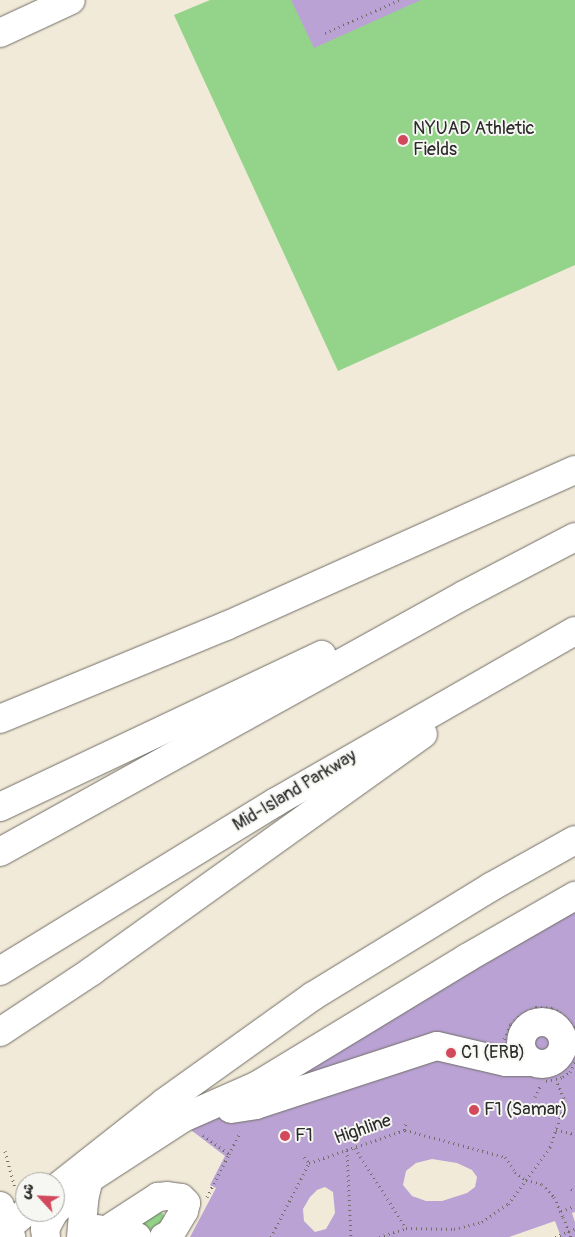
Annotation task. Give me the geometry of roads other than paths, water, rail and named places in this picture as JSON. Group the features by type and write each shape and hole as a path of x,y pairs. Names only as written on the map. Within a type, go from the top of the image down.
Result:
{"main road":[{"path":"0,33 71,0"},
{"path":"0,718 236,622 575,470"},
{"path":"0,852 464,595 575,537"},
{"path":"0,807 276,676 464,595"},
{"name":"Mid-Island Parkway","path":"10,965 292,793 535,652 575,631"},
{"path":"0,1032 92,971 535,652"},
{"path":"65,1181 165,1102 313,996 475,897 575,840"},
{"path":"65,1202 89,1179 183,1118 258,1085 467,958 575,896"},
{"path":"183,1118 256,1105 437,1046 516,1051"},
{"path":"89,1179 84,1199 90,1231"},
{"path":"90,1231 158,1198 167,1196 181,1198 186,1203 184,1211 170,1234 164,1237"},
{"path":"46,1237 45,1229 49,1222"},
{"path":"90,1231 137,1237"}],"place":[{"name":"NYUAD Athletic Fields","path":"403,140"},
{"name":"C1 (ERB)","path":"451,1053"},
{"name":"F1 (Samar)","path":"474,1110"},
{"name":"F1","path":"285,1136"}]}
